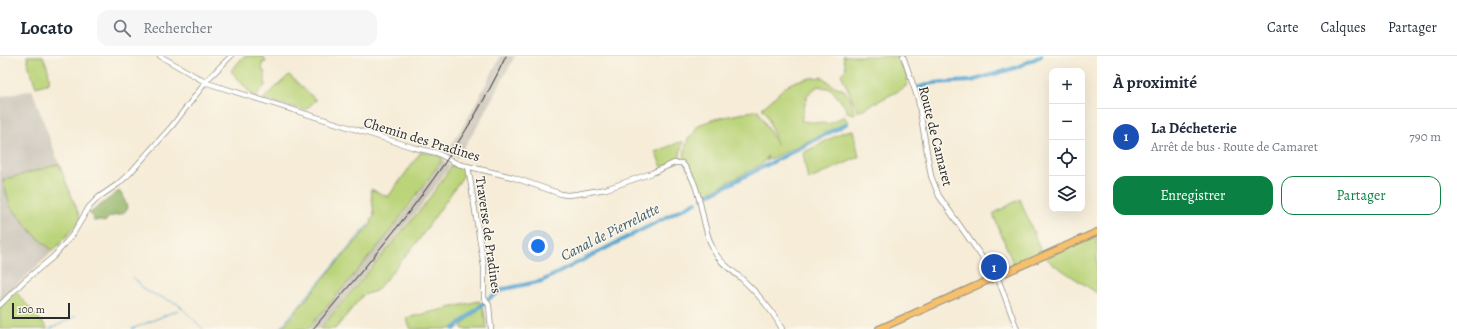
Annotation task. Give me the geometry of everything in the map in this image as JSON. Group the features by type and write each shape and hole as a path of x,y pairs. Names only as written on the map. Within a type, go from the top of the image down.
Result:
{"main road":[{"path":"879,329 1097,232"}],"street":[{"name":"Chemin des Pradines","path":"160,56 207,83 412,147 437,153 454,162 512,177 561,194 578,194 606,189 652,173 674,163 682,163 686,167 698,192 707,233 714,252 762,301 782,329"},
{"path":"0,305 24,281 53,257 73,234 89,207 99,197 127,176 172,126 231,56"},
{"name":"Route de Camaret","path":"903,56 918,99 931,176 937,190 950,212 996,277 1017,329"},
{"name":"Traverse de Pradines","path":"468,166 484,267 484,294 490,310 491,329"}],"shaded area":[{"path":"501,56 515,56 477,127 457,158 447,152 469,116"},
{"path":"32,90 59,164 3,180 34,234 53,251 0,301 0,97"},
{"path":"443,160 450,166 418,210 319,329 309,329 391,231"}],"green space":[{"path":"27,56 43,56 48,70 49,83 36,87 28,64"},
{"path":"244,56 263,56 266,62 262,63 263,72 265,72 266,85 259,92 257,97 251,94 231,71"},
{"path":"843,56 901,56 908,82 902,89 858,112 841,74 846,69"},
{"path":"289,75 316,100 305,110 263,99"},
{"path":"822,77 832,85 844,90 850,98 855,114 847,112 847,109 831,89 818,86 807,95 801,121 829,124 844,116 848,122 766,161 768,156 762,164 706,194 701,192 684,162 685,148 688,139 694,133 698,125 715,119 758,110 777,145 767,114 762,108 785,87 792,83 804,79"},
{"path":"853,130 859,157 808,180 803,153 843,132"},
{"path":"683,141 680,161 662,167 655,152"},
{"path":"421,152 438,155 443,159 385,238 308,329 281,329 372,223 371,221 374,216 371,189 388,197"},
{"path":"59,164 81,220 53,251 34,234 10,206 3,180"},
{"path":"453,164 466,172 418,241 376,291 363,295 335,329 320,329 426,203"},
{"path":"119,191 123,196 128,209 122,214 109,217 105,222 97,220 95,222 90,213"},
{"path":"1020,199 1042,254 1014,266 993,214"},
{"path":"1097,237 1097,293 1046,258"},
{"path":"16,292 48,329 0,329 0,306"},
{"path":"479,301 481,304 451,329 411,329 406,318"},
{"path":"483,306 487,329 463,329 461,326"}],"waterway":[{"name":"Canal de Pierrelatte","path":"917,88 933,83 971,81 1015,68 1041,56"},
{"path":"199,76 204,79"},
{"name":"Canal de Pierrelatte","path":"703,198 846,124"},
{"name":"Canal de Pierrelatte","path":"454,329 491,297 504,289 542,281 696,202"},
{"path":"279,329 369,224"},
{"path":"133,277 146,291 178,304 203,329"},
{"path":"132,329 178,310"},
{"path":"50,329 76,316"}],"railway":[{"path":"313,329 419,199 466,130 487,94 506,56"}],"place":[{"name":"La Décheterie","path":"994,267"}]}
